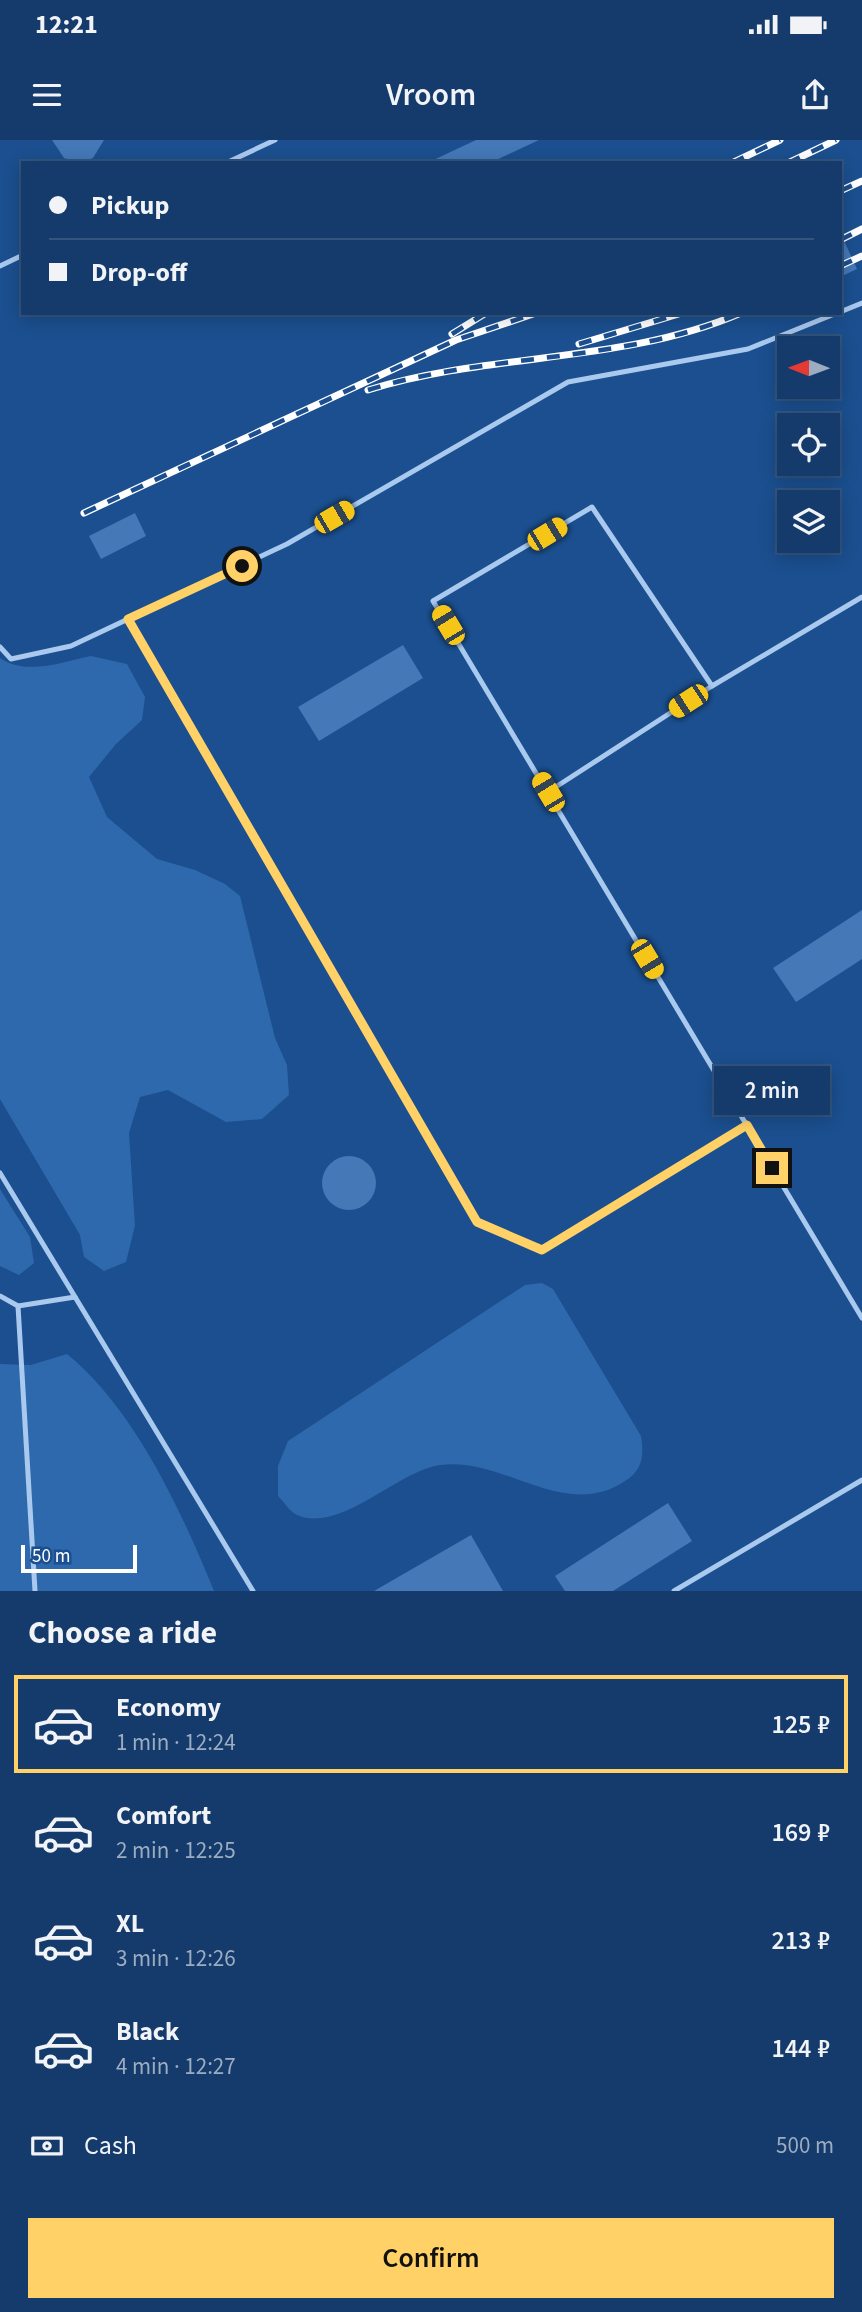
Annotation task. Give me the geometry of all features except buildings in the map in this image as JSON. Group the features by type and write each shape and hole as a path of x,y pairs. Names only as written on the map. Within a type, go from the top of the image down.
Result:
{"lane":[{"path":"230,161 262,143 275,140"},
{"path":"0,266 21,256"},
{"path":"842,311 862,303"},
{"path":"0,647 11,659 71,646 287,544 568,382 748,349 833,315"},
{"path":"712,686 592,507 433,601 862,1318"},
{"path":"548,792 712,686 862,597"},
{"path":"128,619 477,1222 542,1250 747,1125"},
{"path":"0,1173 253,1591"},
{"path":"0,1296 18,1306 75,1297"},
{"path":"18,1306 34,1591"},
{"path":"674,1591 862,1479"}],"shaded area":[{"path":"91,656 127,664 145,697 142,720 116,744 89,777 107,817 157,859 195,870 225,884 240,896 275,1038 287,1065 289,1095 262,1119 226,1122 168,1090 140,1097 129,1133 135,1226 126,1262 104,1271 84,1257 80,1235 0,1099 0,658 10,663 33,667"},
{"path":"0,1189 30,1237 34,1263 19,1275 0,1266"},
{"path":"542,1283 553,1289 641,1436 641,1462 631,1477 602,1492 579,1495 557,1492 487,1469 440,1465 423,1470 350,1509 331,1516 314,1519 294,1514 289,1509 278,1496 278,1466 288,1441 525,1285"},
{"path":"67,1354 91,1376 135,1432 187,1528 214,1591 0,1591 0,1364 31,1365"}],"railway":[{"path":"736,161 780,140"},
{"path":"792,161 836,140"},
{"path":"842,190 862,181"},
{"path":"842,239 862,229"},
{"path":"842,265 862,256"},
{"path":"452,334 483,315"},
{"path":"84,513 456,340 530,315"},
{"path":"579,344 675,315"},
{"path":"368,390 461,369 650,341 735,315"}],"route":[{"path":"242,566 128,619 477,1222 542,1250 747,1125 772,1168"}]}
